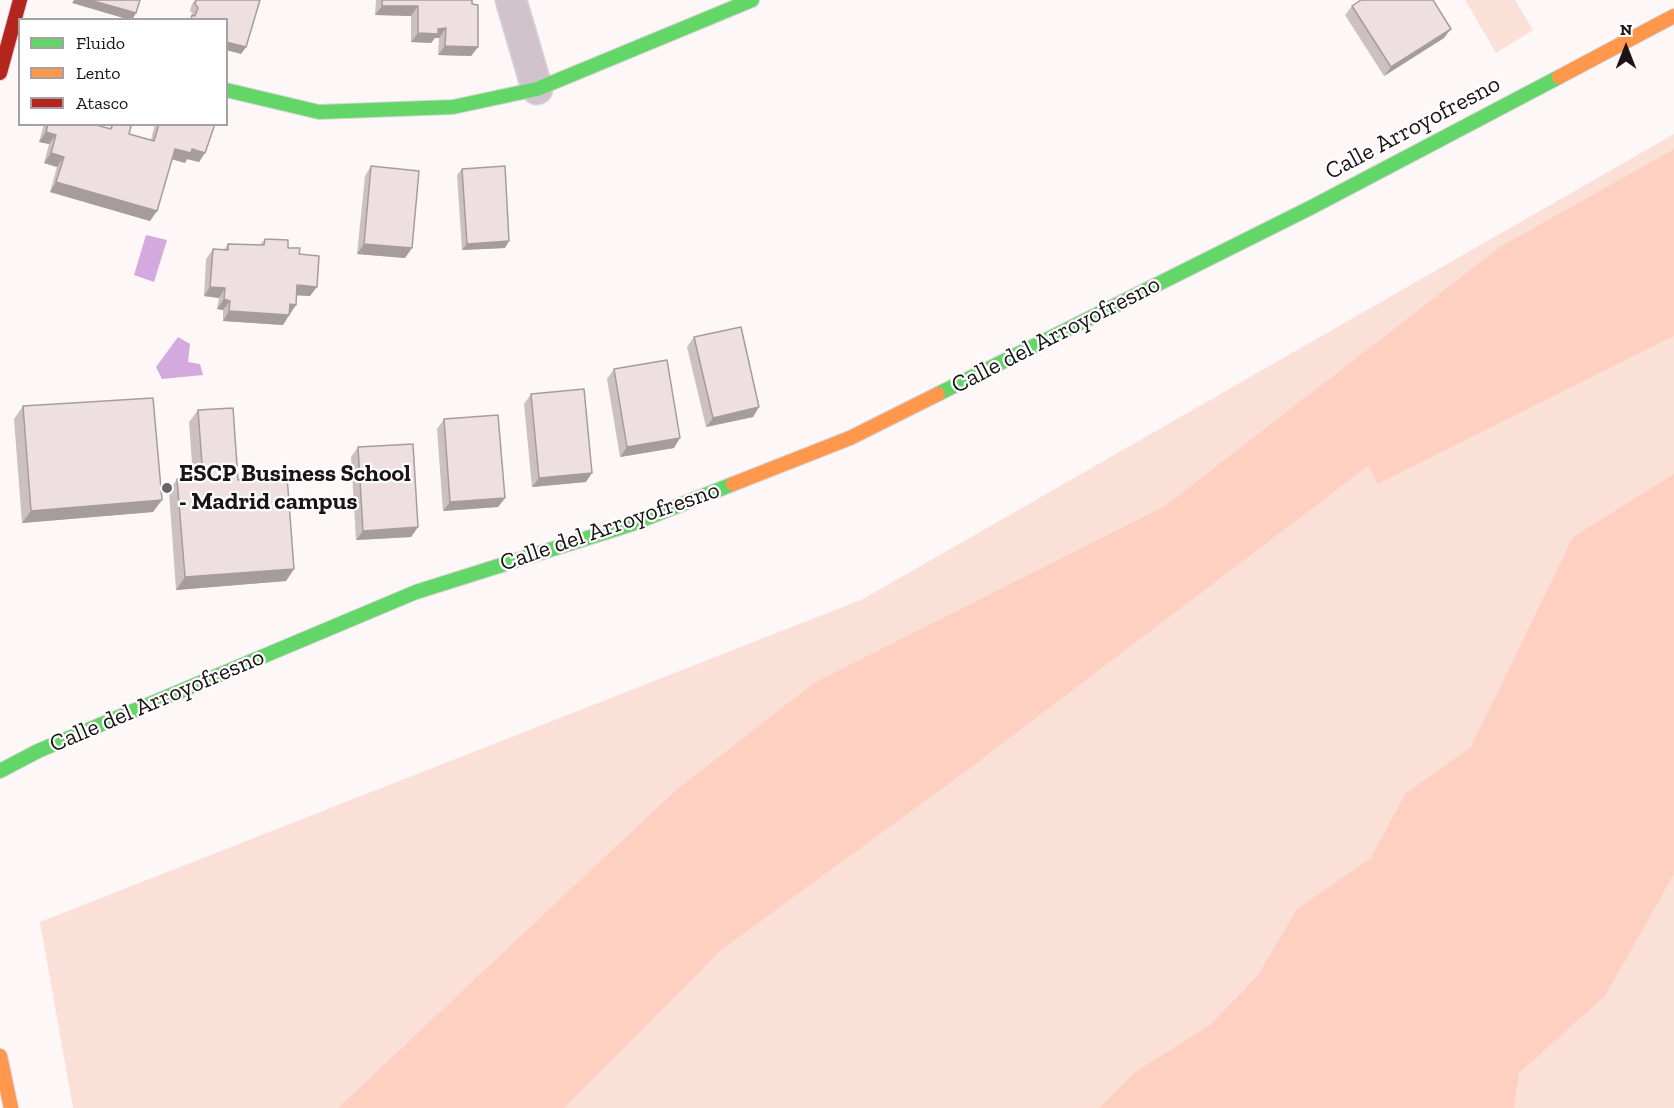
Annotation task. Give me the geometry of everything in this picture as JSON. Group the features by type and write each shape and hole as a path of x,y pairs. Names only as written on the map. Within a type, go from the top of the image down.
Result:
{"street":[{"path":"18,18 21,0"},
{"path":"511,0 537,89"},
{"path":"228,90 319,112 453,107 537,89 752,0"},
{"name":"Calle Arroyofresno","path":"1171,277 1312,207 1674,16"},
{"path":"0,73 14,43 18,18"},
{"name":"Calle del Arroyofresno","path":"0,771 38,751 416,592 632,524 850,438 1171,277"},
{"name":"Calle del Arroyofresno","path":"0,752 38,751"},
{"path":"0,1056 11,1108"}],"shaded area":[{"path":"1465,0 1515,0 1533,30 1496,53"},
{"path":"1674,134 1674,1108 73,1108 40,922 863,599"},
{"path":"1674,149 1674,336 1378,484 1368,466 962,774 721,950 564,1108 338,1108 675,791 814,683 1165,506 1500,247"},
{"path":"146,235 167,240 154,282 134,275"},
{"path":"178,337 190,344 188,362 200,364 203,375 162,379 156,367"},
{"path":"1674,474 1674,874 1605,996 1519,1073 1514,1108 1099,1108 1135,1072 1210,1025 1258,975 1297,909 1371,858 1405,794 1471,747 1573,537"}],"building":[{"path":"90,0 140,0 136,13"},
{"path":"196,0 260,0 246,47 228,42 228,18 191,18 192,15 195,16 198,8 195,4"},
{"path":"382,0 472,0 472,4 478,5 478,47 445,46 446,28 438,29 438,34 418,33 418,6 382,6"},
{"path":"1361,0 1433,0 1451,29 1391,67 1352,6"},
{"path":"48,126 100,126 111,129 112,126 131,126 129,134 154,141 158,126 214,126 205,153 192,149 191,153 175,149 157,211 56,182 64,157 51,153 56,135 46,132"},
{"path":"371,166 419,171 412,248 364,244"},
{"path":"505,166 509,241 467,244 462,169"},
{"path":"265,239 288,240 288,248 300,248 299,254 319,256 317,287 297,285 296,305 290,304 289,315 229,311 230,301 224,299 225,288 210,287 213,249 228,250 228,244 264,245"},
{"path":"741,327 759,407 713,418 694,337"},
{"path":"667,360 680,438 627,447 614,369"},
{"path":"584,389 592,473 539,478 531,394"},
{"path":"153,398 162,500 31,511 23,406"},
{"path":"233,408 238,480 287,476 294,569 185,577 177,479 203,477 198,410"},
{"path":"498,415 505,498 450,502 444,419"},
{"path":"413,444 418,527 363,531 358,447"}],"traffic: fast":[{"path":"228,90 319,112 453,107 537,89 752,0"},
{"path":"938,394 1312,207 1559,77"},
{"path":"0,771 38,751 416,592 632,524 733,484"}],"traffic: slow":[{"path":"1559,77 1674,16"},
{"path":"733,484 850,438 938,394"},
{"path":"0,1056 11,1108"}],"traffic: jam":[{"path":"0,73 20,0"}],"place":[{"name":"ESCP Business School - Madrid campus","path":"167,488"}]}
